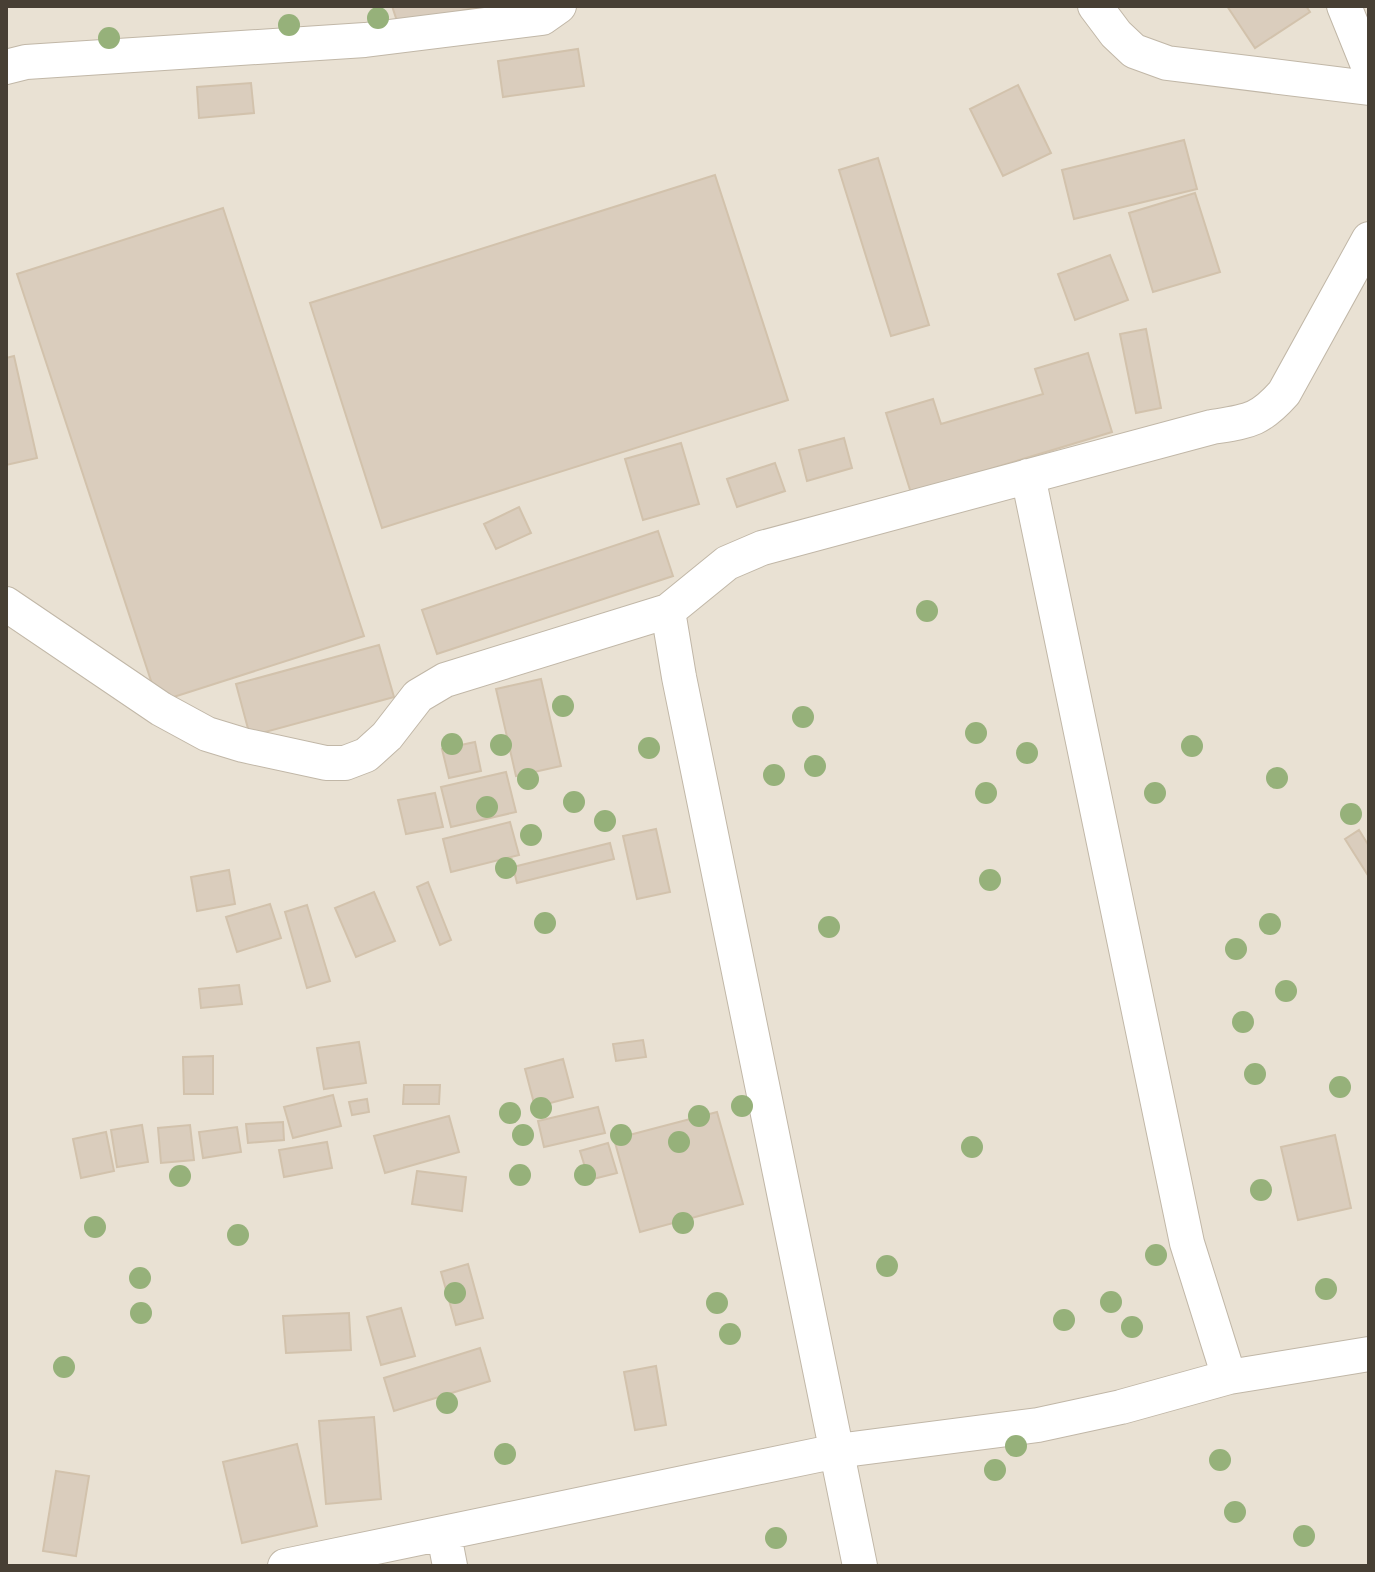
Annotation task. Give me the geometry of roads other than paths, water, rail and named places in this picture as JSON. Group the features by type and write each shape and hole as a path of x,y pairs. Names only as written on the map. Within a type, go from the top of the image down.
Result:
{"street":[{"path":"6,67 26,62 365,40 542,18 559,6"},
{"path":"1095,6 1116,34 1134,51 1167,63 1369,88"},
{"path":"1344,6 1369,68"},
{"path":"6,604 161,709 207,734 326,763 345,763 366,755 387,736 418,696 445,680 668,611 727,563 762,548 1212,427 1246,422 1266,413 1284,393 1369,239"},
{"path":"1028,476 1187,1243 1229,1377"},
{"path":"668,611 682,693 860,1566"},
{"path":"285,1566 447,1550 837,1451 1038,1425 1121,1407 1229,1377 1369,1354"}]}
